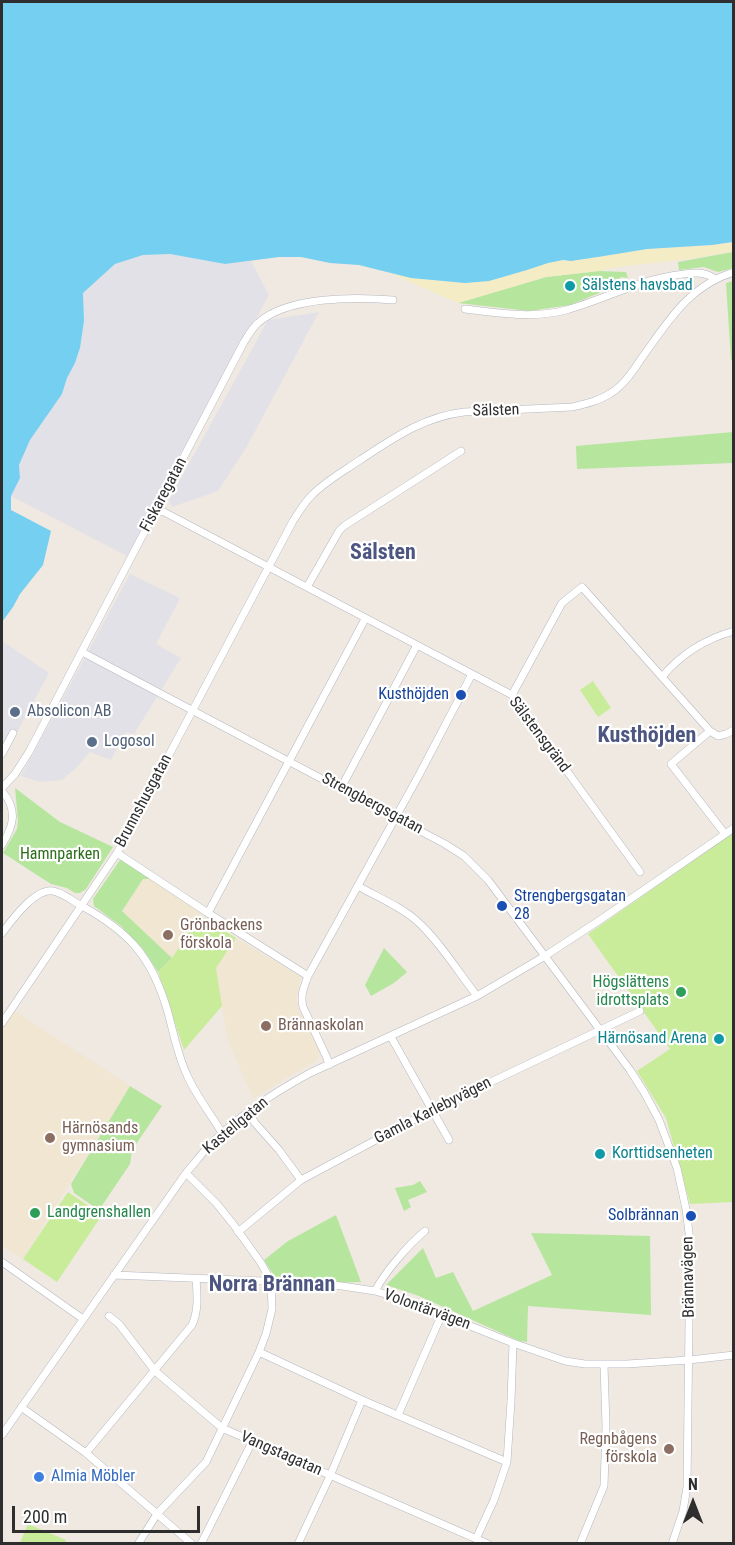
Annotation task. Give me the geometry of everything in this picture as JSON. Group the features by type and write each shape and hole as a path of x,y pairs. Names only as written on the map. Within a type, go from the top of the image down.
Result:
{"street":[{"name":"Sälsten","path":"269,568 303,505 322,486 409,429 449,414 572,406 586,404 612,393 633,370 676,310 695,291 715,279 734,272"},
{"path":"465,309 529,315 552,313 596,301 652,280 703,273 715,279"},
{"name":"Fiskaregatan","path":"2,789 21,766 244,342 256,324 276,312 307,303 363,298 393,300"},
{"path":"307,587 344,526 461,451"},
{"name":"Sälstensgränd","path":"156,510 164,512 512,695 640,872"},
{"name":"Brunnshusgatan","path":"2,1023 117,853 269,568"},
{"path":"512,695 562,603 582,587 710,731 718,736 734,730"},
{"path":"209,912 364,619"},
{"path":"662,677 680,658 700,644 734,631"},
{"path":"341,788 417,645"},
{"name":"Strengbergsgatan","path":"82,652 289,760 464,856 477,868 505,903 601,1030"},
{"path":"329,1065 301,1001 308,976 472,674"},
{"path":"710,731 671,764 725,834"},
{"path":"2,754 13,733"},
{"path":"2,789 13,811 13,824 2,845"},
{"name":"Kastellgatan","path":"2,1434 186,1173 222,1133 288,1085 477,996 545,956 734,828"},
{"path":"117,853 308,976"},
{"path":"358,886 417,921 477,996"},
{"path":"2,933 28,903 46,891 54,891 67,896 123,932 135,945 156,979 186,1073 222,1133"},
{"name":"Gamla Karlebyvägen","path":"238,1232 301,1180 432,1110 640,1011"},
{"name":"Brännavägen","path":"601,1030 630,1070 659,1120 677,1167 686,1209 690,1241 687,1487 683,1511 672,1544"},
{"path":"391,1036 449,1140"},
{"path":"248,1112 301,1180"},
{"path":"138,1544 157,1514 206,1462 259,1352 272,1309 271,1281 261,1263 217,1204 186,1173"},
{"path":"375,1291 381,1280 425,1231"},
{"path":"2,1263 83,1319"},
{"name":"Volontärvägen","path":"114,1275 271,1281 342,1286 375,1291 405,1300 565,1361 585,1364 689,1360 734,1355"},
{"path":"86,1453 192,1325 197,1305 196,1278"},
{"path":"398,1415 442,1314"},
{"name":"Vangstagatan","path":"109,1316 119,1324 155,1371 222,1428 488,1544"},
{"path":"476,1539 494,1500 507,1462 512,1401 513,1342"},
{"path":"259,1352 362,1400 507,1462"},
{"path":"580,1544 605,1484 604,1365"},
{"path":"298,1544 362,1400"},
{"path":"21,1407 86,1453 192,1544"},
{"path":"201,1544 252,1442"}],"shaded area":[{"path":"170,254 225,264 251,261 269,295 127,556 11,496 20,478 19,465 30,440 62,394 79,353 84,321 83,293 115,264 143,255"},
{"path":"319,312 246,448 218,491 172,507 169,500 268,320"},
{"path":"130,574 180,598 156,644 181,658 134,734 126,732 111,760 90,752 62,780 40,782 21,776"},
{"path":"2,641 49,673 2,760"},
{"name":"Grönbackens förskola","path":"143,879 152,879 203,912 172,958 122,911"},
{"name":"Brännaskolan","path":"236,938 301,977 296,997 299,1012 320,1052 317,1060 253,1098 228,1041 215,968"},
{"name":"Härnösands gymnasium","path":"12,1009 130,1086 23,1259 2,1246 2,1024"}],"green space":[{"path":"733,252 733,268 718,272 704,267 679,270 678,262"},
{"path":"599,271 626,272 628,278 621,277 615,283 616,286 570,305 530,311 458,303 546,277"},
{"path":"733,281 734,360 731,360 726,283"},
{"path":"733,432 733,463 577,469 576,446"},
{"path":"593,681 611,708 598,717 580,690"},
{"name":"Hamnparken","path":"15,788 60,822 113,847 86,889 80,893 51,884 3,853 17,829"},
{"name":"Högslättens idrottsplats","path":"733,833 733,1202 690,1204 666,1118 637,1071 670,1049 588,934"},
{"path":"120,860 152,879 143,879 122,911 172,958 158,972 143,949 121,926 94,906 93,899"},
{"path":"200,916 236,938 216,968 222,1006 184,1050 158,972 172,958"},
{"path":"384,948 407,972 394,983 371,996 365,985"},
{"path":"130,1086 162,1106 132,1150 130,1164 99,1210 74,1193 71,1184"},
{"path":"420,1181 427,1192 408,1200 411,1207 404,1211 395,1188 413,1185"},
{"path":"68,1192 102,1215 57,1282 23,1259"},
{"path":"336,1215 361,1282 323,1283 281,1277 276,1279 264,1260 288,1241"},
{"path":"531,1233 650,1236 651,1315 528,1306 527,1342 519,1341 419,1296 386,1285 423,1248 436,1278 453,1272 473,1311 552,1275"},
{"path":"28,1524 66,1540 65,1543 20,1543"}],"sand":[{"path":"733,242 733,251 696,258 546,277 458,303 392,274 465,283 489,281 563,260 571,261 647,249"}],"water":[{"path":"2,2 733,2 733,242 647,249 571,261 563,260 489,281 465,283 411,278 359,265 330,263 301,257 279,257 225,264 170,254 143,255 115,264 83,293 84,321 75,363 62,394 30,440 19,465 20,478 11,496 11,510 51,531 43,565 2,622"}],"place":[{"name":"Sälstens havsbad","path":"570,286"},
{"name":"Kusthöjden","path":"461,695"},
{"name":"Absolicon AB","path":"15,712"},
{"name":"Logosol","path":"92,742"},
{"name":"Strengbergsgatan 28","path":"502,906"},
{"name":"Grönbackens förskola","path":"168,935"},
{"name":"Högslättens idrottsplats","path":"681,992"},
{"name":"Brännaskolan","path":"266,1026"},
{"name":"Härnösand Arena","path":"719,1039"},
{"name":"Härnösands gymnasium","path":"50,1138"},
{"name":"Korttidsenheten","path":"600,1154"},
{"name":"Landgrenshallen","path":"35,1213"},
{"name":"Solbrännan","path":"691,1216"},
{"name":"Regnbågens förskola","path":"669,1449"},
{"name":"Almia Möbler","path":"39,1477"}],"district":[{"name":"Sälsten","path":"383,553"},
{"name":"Kusthöjden","path":"647,736"},
{"name":"Norra Brännan","path":"272,1285"}]}
